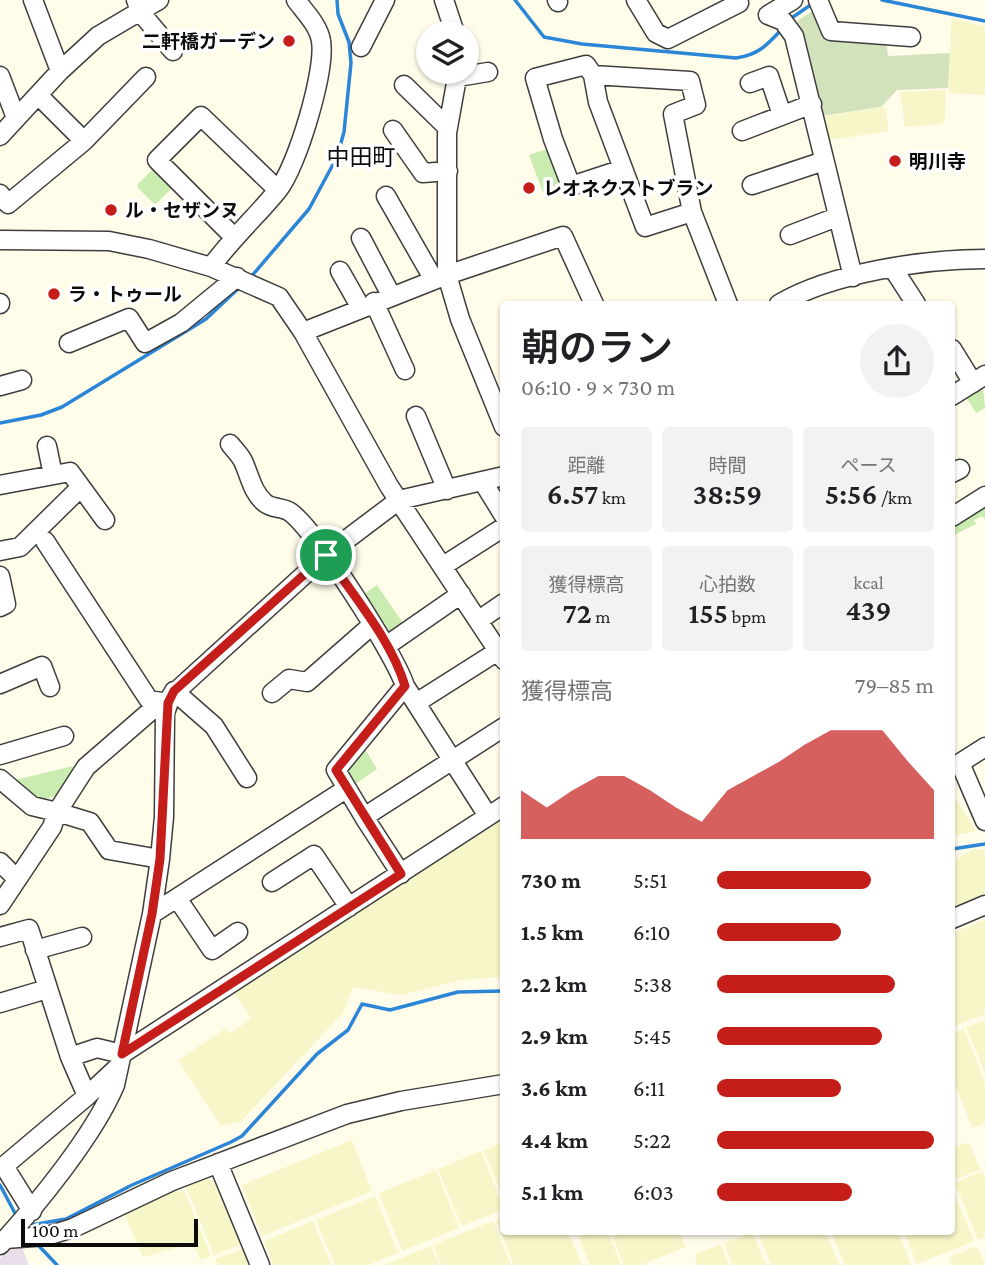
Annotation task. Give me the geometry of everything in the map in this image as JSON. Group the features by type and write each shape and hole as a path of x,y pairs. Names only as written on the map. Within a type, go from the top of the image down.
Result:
{"street":[{"path":"33,0 60,71"},
{"path":"0,136 60,71 98,36 139,6 159,0"},
{"path":"211,267 233,236 278,190 295,162 322,59 321,39 296,0"},
{"path":"361,47 385,0"},
{"path":"444,0 451,21"},
{"path":"636,0 656,33 668,38 738,1 780,22 812,104 853,277"},
{"path":"780,22 793,0"},
{"path":"819,2 831,31 911,37"},
{"path":"139,6 173,51"},
{"path":"623,169 571,186 553,139 535,78 586,65 593,75 598,102 645,227 692,212"},
{"path":"479,73 488,72"},
{"path":"593,75 690,81 696,105 673,114 692,212 727,301"},
{"path":"0,76 16,118"},
{"path":"750,83 769,76 782,115"},
{"path":"0,194 8,204 84,141 146,78"},
{"path":"440,277 448,171 448,128 456,84"},
{"path":"404,85 448,128"},
{"path":"38,95 84,141"},
{"path":"742,131 812,104"},
{"path":"233,236 157,160 201,116 278,190"},
{"path":"393,130 423,173 448,171"},
{"path":"752,185 824,160"},
{"path":"386,196 440,277 500,417"},
{"path":"790,235 837,217"},
{"path":"303,332 440,277 563,236 593,301"},
{"path":"361,238 375,302 405,370"},
{"path":"0,240 109,241 149,248 211,267 279,297 303,332 399,500 500,653"},
{"path":"784,301 797,294 853,277 894,270 980,259 985,275"},
{"path":"894,270 914,301"},
{"path":"340,271 375,302"},
{"path":"69,343 129,318 145,343 181,323 243,280"},
{"path":"955,352 979,379 955,394"},
{"path":"0,386 22,380"},
{"path":"416,416 447,490"},
{"path":"230,444 243,462 247,479 266,504 290,512 326,555 400,668 405,686 488,816"},
{"path":"47,446 53,475"},
{"path":"0,485 70,471 105,520"},
{"path":"0,905 52,827 57,811 86,767 168,698 326,555 399,500 500,477"},
{"path":"483,482 500,510"},
{"path":"0,551 20,547 80,487"},
{"path":"955,515 985,496"},
{"path":"443,566 500,530"},
{"path":"45,541 149,700 168,698 214,726 247,778"},
{"path":"0,576 6,604 0,607"},
{"path":"386,646 461,594"},
{"path":"479,620 500,606"},
{"path":"272,693 289,679 307,682 372,625"},
{"path":"416,703 500,656"},
{"path":"0,684 42,666 50,687"},
{"path":"401,874 345,789 336,770 405,686"},
{"path":"7,1238 30,1213 106,1106 120,1060 152,914 160,859 168,698"},
{"path":"364,817 500,730"},
{"path":"0,755 64,736"},
{"path":"985,747 960,763 985,821"},
{"path":"0,779 32,806 90,822 109,850 160,859"},
{"path":"152,914 345,789"},
{"path":"30,1213 2,1164 87,1096 120,1060 500,808"},
{"path":"272,882 314,855 349,907"},
{"path":"0,862 16,878"},
{"path":"177,898 212,950 237,932"},
{"path":"955,918 985,905"},
{"path":"0,937 29,929 70,1057 87,1096"},
{"path":"35,950 82,937"},
{"path":"0,1003 47,989"},
{"path":"70,1057 97,1048 120,1060"},
{"path":"7,1238 47,1236 73,1228 218,1163 347,1114 500,1085"},
{"path":"218,1163 260,1265"}],"shaded area":[{"path":"20,1242 29,1265 0,1265 0,1258"}],"green space":[{"path":"817,8 830,35 886,39 888,56 950,53 948,88 897,90 881,107 821,116 797,21"},
{"path":"951,19 985,26 985,95 949,93"},
{"path":"946,90 945,120 941,124 905,127 900,92"},
{"path":"885,107 889,131 830,140 825,116"},
{"path":"550,148 566,191 545,198 529,155"},
{"path":"153,169 173,187 155,205 138,188 138,184"},
{"path":"983,386 985,408 976,413 966,397"},
{"path":"985,506 985,519 982,516 974,520 976,524 955,534 955,525"},
{"path":"377,585 405,626 397,633 386,633 360,597"},
{"path":"365,749 377,769 351,787 346,768"},
{"path":"73,766 64,787 49,798 32,797 15,780"},
{"path":"955,798 976,831 955,835"},
{"path":"500,821 500,977 461,980 401,995 353,987 343,1013 241,1121 221,1126 178,1060 225,1029 229,1034 251,1019 233,990"},
{"path":"974,849 985,850 985,896 955,909 955,860"},
{"path":"985,920 985,1014 955,1026 955,932"},
{"path":"985,1020 985,1073 966,1027"},
{"path":"964,1029 985,1083 985,1123 975,1127 971,1125 955,1084 955,1033"},
{"path":"352,1140 372,1191 262,1236 242,1185"},
{"path":"969,1142 980,1169 955,1180 955,1148"},
{"path":"500,1144 500,1191 484,1151"},
{"path":"481,1151 500,1199 500,1211 462,1226 438,1169"},
{"path":"436,1170 459,1228 402,1251 379,1193"},
{"path":"982,1171 985,1178 985,1237 978,1240 955,1183"},
{"path":"203,1178 215,1181 220,1187 243,1244 214,1255 185,1184"},
{"path":"175,1189 178,1193 184,1190 211,1256 200,1260 193,1243 143,1257 124,1213"},
{"path":"955,1195 974,1241 917,1264 905,1235 955,1235"},
{"path":"375,1196 398,1253 368,1265 335,1265 316,1220"},
{"path":"313,1221 331,1265 274,1265 264,1241"},
{"path":"493,1221 511,1265 441,1265 433,1245"},
{"path":"502,1235 569,1235 582,1265 514,1265"},
{"path":"578,1235 609,1235 621,1265 590,1265"},
{"path":"612,1235 680,1235 686,1247 641,1265 624,1265"},
{"path":"744,1235 753,1235 766,1265 733,1265 724,1243"},
{"path":"759,1235 827,1235 839,1265 771,1265"},
{"path":"832,1235 899,1235 911,1265 845,1265"},
{"path":"721,1244 729,1265 698,1265 694,1255"},
{"path":"431,1246 439,1265 384,1265"},
{"path":"977,1246 985,1265 952,1265 949,1257"},
{"path":"245,1248 252,1265 218,1265 215,1259"}],"waterway":[{"path":"250,278 309,209 337,157 344,132 351,63 349,42 338,14 337,0"},
{"path":"515,0 544,37 582,44 736,58 744,57 768,44 783,28"},
{"path":"882,0 985,21"},
{"path":"790,19 812,4"},
{"path":"0,423 41,415 62,407 206,319 241,286"},
{"path":"955,849 985,844"},
{"path":"28,1223 31,1225 66,1219 132,1185 242,1136 317,1054 348,1030 362,1004 390,1010 458,992 500,991"},
{"path":"0,1185 17,1217"},
{"path":"39,1246 57,1265"}],"place":[{"name":"二軒橋ガーデン","path":"289,41"},
{"name":"明川寺","path":"895,161"},
{"name":"レオネクストブラン","path":"529,188"},
{"name":"ル・セザンヌ","path":"111,210"},
{"name":"ラ・トゥール","path":"54,294"}],"district":[{"name":"中田町","path":"361,157"}],"route":[{"path":"326,555 400,668 405,686 336,770 345,789 401,874 122,1054 152,914 160,859 164,817 164,726 168,703 174,691 326,555"}]}
